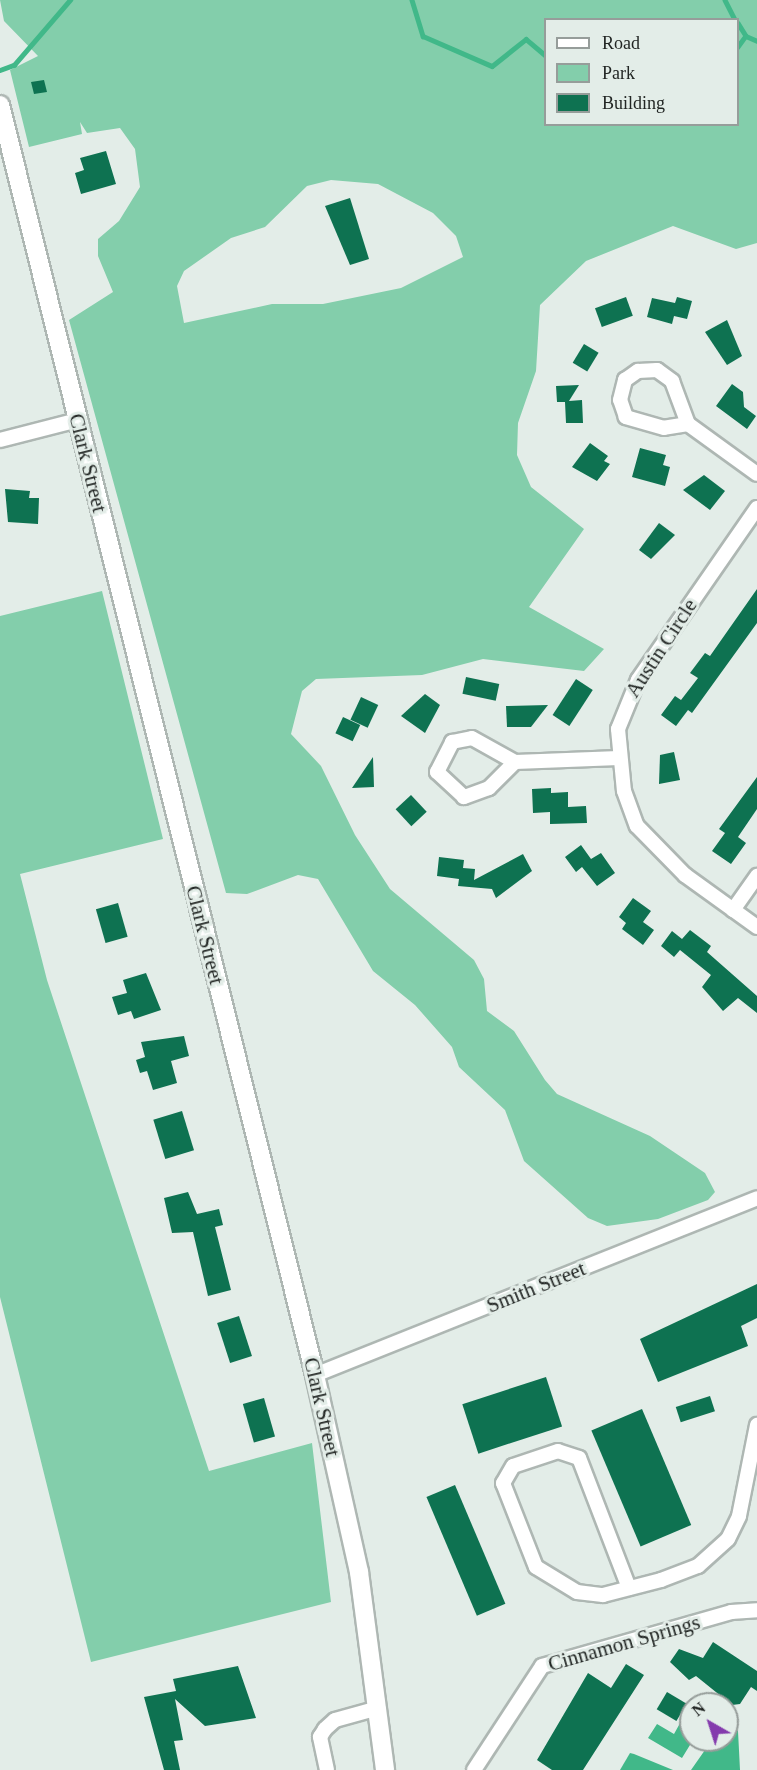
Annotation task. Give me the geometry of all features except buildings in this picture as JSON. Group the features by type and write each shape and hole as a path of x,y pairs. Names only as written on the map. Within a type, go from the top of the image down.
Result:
{"main road":[{"name":"Clark Street","path":"0,105 315,1375 359,1572 385,1770"}],"street":[{"path":"688,424 664,428 626,417 620,400 625,380 638,371 657,370 672,381 688,424 757,474"},
{"path":"0,440 78,420"},
{"name":"Austin Circle","path":"757,508 638,680 618,729 619,758 637,826 677,868 757,927"},
{"path":"515,762 489,788 464,796 436,772 452,742 472,738 515,762 619,758"},
{"path":"733,910 757,876"},
{"name":"Smith Street","path":"315,1375 757,1198"},
{"path":"629,1588 579,1458 558,1451 513,1466 503,1483 536,1567 589,1595 629,1588 698,1566 728,1539 739,1516 757,1425"},
{"name":"Cinnamon Springs","path":"474,1770 542,1666 731,1612 757,1610"},
{"path":"327,1770 320,1737 325,1729 335,1720 378,1708"}],"green space":[{"path":"0,0 757,0 757,243 736,249 673,226 586,261 540,305 536,371 518,423 517,455 531,487 584,529 529,607 604,649 584,671 483,659 422,675 316,679 302,691 291,734 321,766 355,835 390,889 474,960 484,979 487,1011 514,1031 545,1080 557,1094 650,1136 705,1173 715,1192 708,1200 658,1219 607,1226 588,1218 524,1161 505,1110 459,1067 452,1047 415,1005 373,971 318,879 298,875 247,894 226,893 69,320 113,292 98,256 98,239 119,221 140,187 135,149 120,128 87,133 80,122 82,134 29,147 10,70 38,56 4,21","holes":["331,180 378,184 433,213 456,236 463,257 401,288 323,304 272,304 184,323 177,286 184,271 231,238 265,227 307,186"]},
{"path":"102,591 163,839 20,874 47,980 209,1471 312,1443 331,1602 91,1662 0,1297 0,616"}],"shaded area":[{"path":"657,1724 674,1734 679,1725 679,1752 686,1752 682,1758 648,1738"},
{"path":"739,1750 740,1770 691,1770 704,1752"},
{"path":"630,1753 634,1754 673,1770 620,1770"}],"waterway":[{"path":"0,70 14,65 70,0"},
{"path":"412,0 423,36 492,66 526,39 544,54"},
{"path":"725,0 734,18"},
{"path":"739,25 746,36 739,46"},
{"path":"746,36 757,41"}]}
